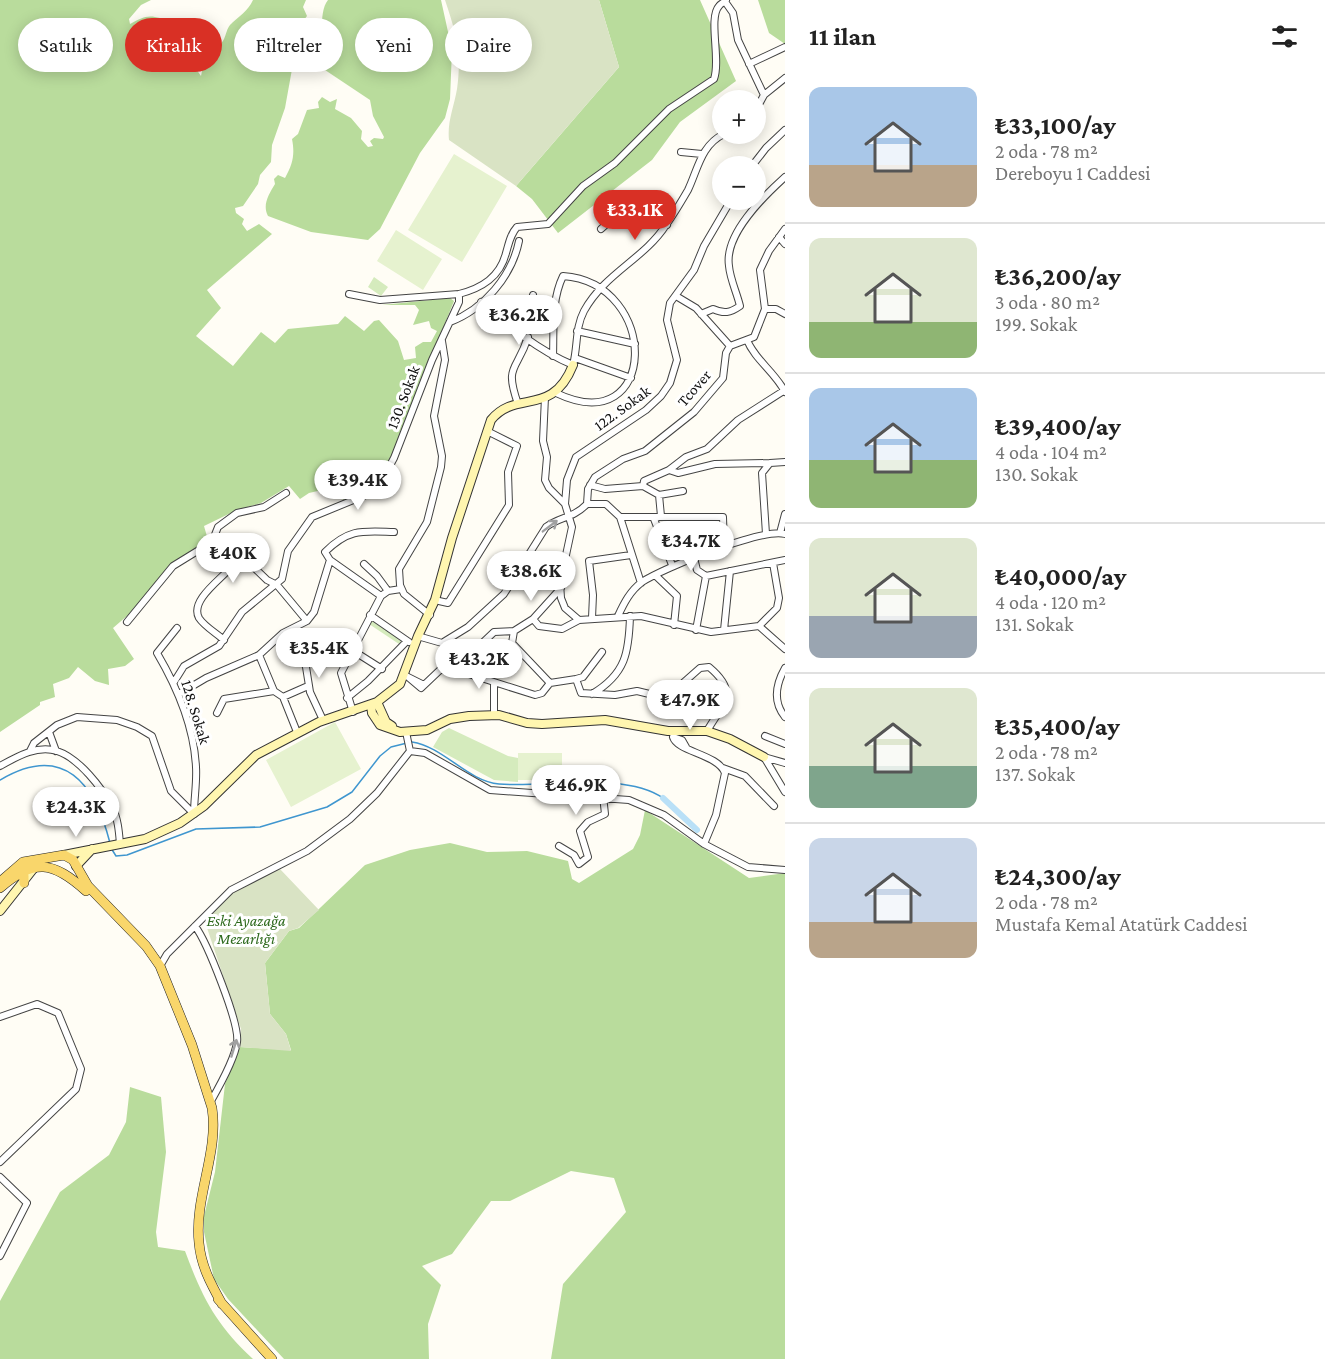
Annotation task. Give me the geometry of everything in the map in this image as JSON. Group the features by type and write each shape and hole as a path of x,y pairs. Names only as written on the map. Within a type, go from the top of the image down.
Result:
{"main road":[{"path":"0,888 21,870 64,855 73,860 82,879 153,954 211,1101 213,1128 198,1235 204,1269 222,1304"},
{"path":"0,882 23,862 36,863 63,873 113,914"},
{"path":"63,873 72,872 76,866"},
{"path":"16,874 24,876 24,883"},
{"path":"139,940 159,969 202,1088 209,1116 194,1237 202,1275 222,1304 272,1359"}],"street":[{"path":"349,294 380,300 459,294 483,285 502,268 511,234 518,227 548,224 584,186 615,163 669,109 714,79 718,60 714,19 719,6 726,1 733,13 738,40 762,90"},
{"path":"749,64 785,47"},
{"path":"766,93 785,78"},
{"path":"760,156 785,130"},
{"path":"347,698 415,640 432,616 487,431 496,414 556,393 567,379 574,361 577,331 584,310 613,274 654,242 689,188 702,154 712,143"},
{"path":"681,152 702,154"},
{"path":"701,314 713,309 721,313 731,313 740,306 729,265 730,247 744,221 785,177"},
{"path":"601,229 639,195 667,225"},
{"name":"122. Sokak","path":"566,504 567,480 576,457 623,428 662,396 670,383 677,360 667,320 668,311 675,296 694,270 704,246 725,210"},
{"path":"675,296 696,308 730,346 754,337 765,309 760,270 785,228"},
{"path":"778,237 785,244"},
{"path":"450,322 481,302 511,268 519,241"},
{"path":"553,356 555,300 563,276 586,280 600,288 621,309 635,344 636,359 631,378 615,395 599,402 568,398 556,393"},
{"name":"130. Sokak","path":"277,585 282,579 288,551 312,517 375,490 387,473 432,360 450,322 459,294"},
{"path":"518,405 510,382 526,335 533,296"},
{"path":"481,302 526,335 537,348 553,356 631,378"},
{"path":"765,309 776,309 785,314"},
{"path":"577,331 635,344"},
{"path":"643,486 644,481 669,470 686,457 707,449 738,420 785,391 780,382 751,350 747,340"},
{"path":"432,616 401,589 399,569 427,522 441,467 442,456 434,416 445,360 442,341"},
{"name":"Tcover","path":"590,485 603,469 645,452 694,412 723,378 726,353 730,346"},
{"path":"544,397 543,441 547,458 545,480 549,488 566,504 572,527 561,588 565,608 579,620"},
{"path":"437,601 448,603 452,598 468,567 509,505 508,472 517,446 487,431"},
{"path":"669,470 678,474 715,464 785,462"},
{"path":"766,534 762,473 770,463"},
{"path":"587,504 590,485 605,489 643,486 659,495 683,490"},
{"path":"128,622 173,566 212,542 218,527 237,513 264,507 286,493"},
{"path":"654,519 661,516 659,495"},
{"path":"370,615 415,640 442,643 468,627 504,594 546,527 553,522 570,517 587,504 606,504 620,517 641,583"},
{"path":"618,616 628,596 641,583 672,565 766,534 783,534 785,514"},
{"path":"620,517 654,519 723,517 724,548"},
{"path":"654,519 672,565"},
{"path":"381,596 330,560 325,552 339,537 360,532 394,532"},
{"path":"216,534 232,556 233,565 200,597 197,611 199,619 224,640"},
{"path":"232,556 241,555 267,580 277,585 307,621"},
{"path":"592,618 593,595 589,561 631,555"},
{"path":"694,558 697,570 706,576 785,560"},
{"path":"179,694 206,678 259,656 283,633 307,621 314,612 330,560"},
{"path":"532,619 539,626 562,629 579,620 618,616 641,616 696,630 759,626 777,608 779,597 773,563"},
{"path":"364,564 388,591"},
{"path":"724,630 730,571"},
{"path":"655,575 677,596 674,625"},
{"path":"696,630 706,576"},
{"path":"174,682 184,666 212,652 224,640 242,612 277,585"},
{"path":"456,670 458,657 474,651 494,632 514,631 532,619 561,588"},
{"path":"353,712 341,673 381,596 388,591 401,589"},
{"path":"592,694 615,673 626,659 630,616"},
{"path":"759,626 785,649"},
{"name":"128. Sokak","path":"177,628 157,652 179,694 196,764 194,814"},
{"path":"514,631 512,643 550,683"},
{"path":"64,855 154,836 194,814 250,759 323,720 374,705 406,677 415,640"},
{"path":"298,648 306,667 308,686 323,720"},
{"path":"352,650 382,669"},
{"path":"406,677 424,685 441,669 456,670 535,695 542,693 550,683 583,677 602,652"},
{"path":"259,656 274,691 283,697 297,732"},
{"path":"576,679 581,693 637,691 666,698 700,668 708,667 719,675 728,689 728,697 707,731"},
{"path":"784,672 776,683 776,695 777,703 785,717"},
{"path":"494,682 494,716"},
{"path":"283,697 308,686"},
{"path":"218,713 224,699 274,691"},
{"path":"374,705 386,722 392,726 411,728 440,724"},
{"path":"374,705 380,725 406,732 427,730 462,717 494,716 542,724 605,720 673,734 707,731 730,739 764,757 785,763"},
{"path":"30,751 34,743 66,719 77,717 117,720 149,732 171,791 194,814"},
{"path":"49,732 56,751"},
{"path":"406,732 410,751"},
{"path":"673,734 682,740 686,747 723,768 745,776 774,806"},
{"path":"765,736 785,744"},
{"path":"0,766 30,751 56,751 81,767 106,798 115,816 117,844"},
{"path":"410,751 425,753 490,790 603,796 645,805 664,814 704,844 748,867 785,870"},
{"path":"159,969 180,941 231,890 307,851 366,806 410,751"},
{"path":"764,757 785,792"},
{"path":"704,844 716,815 725,773 723,768"},
{"path":"559,846 574,855 579,864 585,862 588,857 580,831 588,822 603,818 605,811 603,796"},
{"path":"76,866 92,849"},
{"path":"0,911 24,883 36,863"},
{"path":"24,883 38,872 49,868"},
{"path":"195,926 213,960 237,1035 235,1049 211,1101"},
{"path":"153,954 164,951 180,941"},
{"path":"0,1017 37,1004 58,1013 81,1069 76,1089 0,1162"},
{"path":"0,1177 27,1203 0,1256"}],"green space":[{"path":"0,0 151,0 141,5 130,18 125,18 125,72 198,72 201,76 202,72 222,72 222,42 228,28 234,22 234,72 292,72 285,108 272,145 271,162 260,175 258,184 243,206 235,208 236,213 244,219 242,224 247,231 259,224 272,234 207,290 221,308 196,336 233,366 261,332 275,343 288,329 338,324 345,316 364,331 374,321 379,320 398,341 404,360 416,358 415,347 423,342 431,342 437,331 431,328 429,321 413,325 419,310 415,305 382,305 450,298 454,301 386,469 371,486 343,500 339,486 309,493 300,499 289,486 261,503 237,510 204,526 208,540 174,562 135,609 113,628 134,659 125,666 108,669 109,685 95,681 78,667 69,678 53,684 55,697 40,702 40,705 0,732"},
{"path":"253,0 306,0 303,7 307,16 305,18 238,18"},
{"path":"328,0 441,0 445,18 445,72 451,72 450,99 445,118 420,153 380,229 368,240 311,232 268,216 266,212 266,204 275,184 274,179 278,175 285,178 290,168 293,159 292,139 298,134 307,110 319,108 318,102 322,97 330,102 337,99 335,109 351,118 362,131 361,139 368,147 373,146 370,141 374,138 383,139 384,137 373,116 370,100 328,72 343,72 343,18 323,18"},
{"path":"445,0 599,0 619,67 516,186 449,140 449,127 458,72 532,72 532,18 450,18"},
{"path":"599,0 700,0 736,81 724,90 712,90 712,99 680,122 652,160 558,233 532,199 516,186 619,67"},
{"path":"758,0 785,0 785,44 769,33"},
{"path":"454,154 507,186 462,262 408,230"},
{"path":"396,230 442,259 423,290 377,261"},
{"path":"374,277 388,287 381,296 368,287"},
{"path":"372,620 402,640 399,644 369,624"},
{"path":"335,722 361,769 291,807 266,760"},
{"path":"449,728 508,756 518,758 518,782 494,780 433,747 442,732"},
{"path":"518,753 562,753 562,780 518,780"},
{"path":"645,810 749,878 785,873 785,1359 551,1359 563,1284 626,1212 614,1178 571,1171 510,1201 491,1201 452,1254 422,1266 441,1285 428,1324 429,1359 284,1359 228,1299 214,1279 204,1232 204,1216 215,1172 225,1084 240,1047 291,1050 286,1034 270,1014 265,963 289,931 299,928 365,865 410,850 450,843 487,852 527,851 568,861 572,879 579,883 633,849 640,835"},
{"name":"Eski Ayazağa Mezarlığı","path":"280,869 319,910 298,928 289,931 265,963 270,1014 286,1034 291,1051 240,1047 241,1029 205,922 211,912 228,896 248,883"},
{"path":"130,1087 161,1097 166,1152 156,1232 158,1247 185,1251 212,1310 229,1334 253,1359 0,1359 0,1301 60,1192 109,1155 126,1122"}],"waterway":[{"path":"412,742 435,750 487,782 518,785 607,783 647,790 663,798"},
{"path":"111,848 116,856 127,855 196,829 260,827 327,807 352,792 380,756 391,747 407,743"},
{"path":"0,780 22,769 42,766 59,768 73,775 85,787 95,803 110,843"},
{"path":"663,798 697,830"}]}
